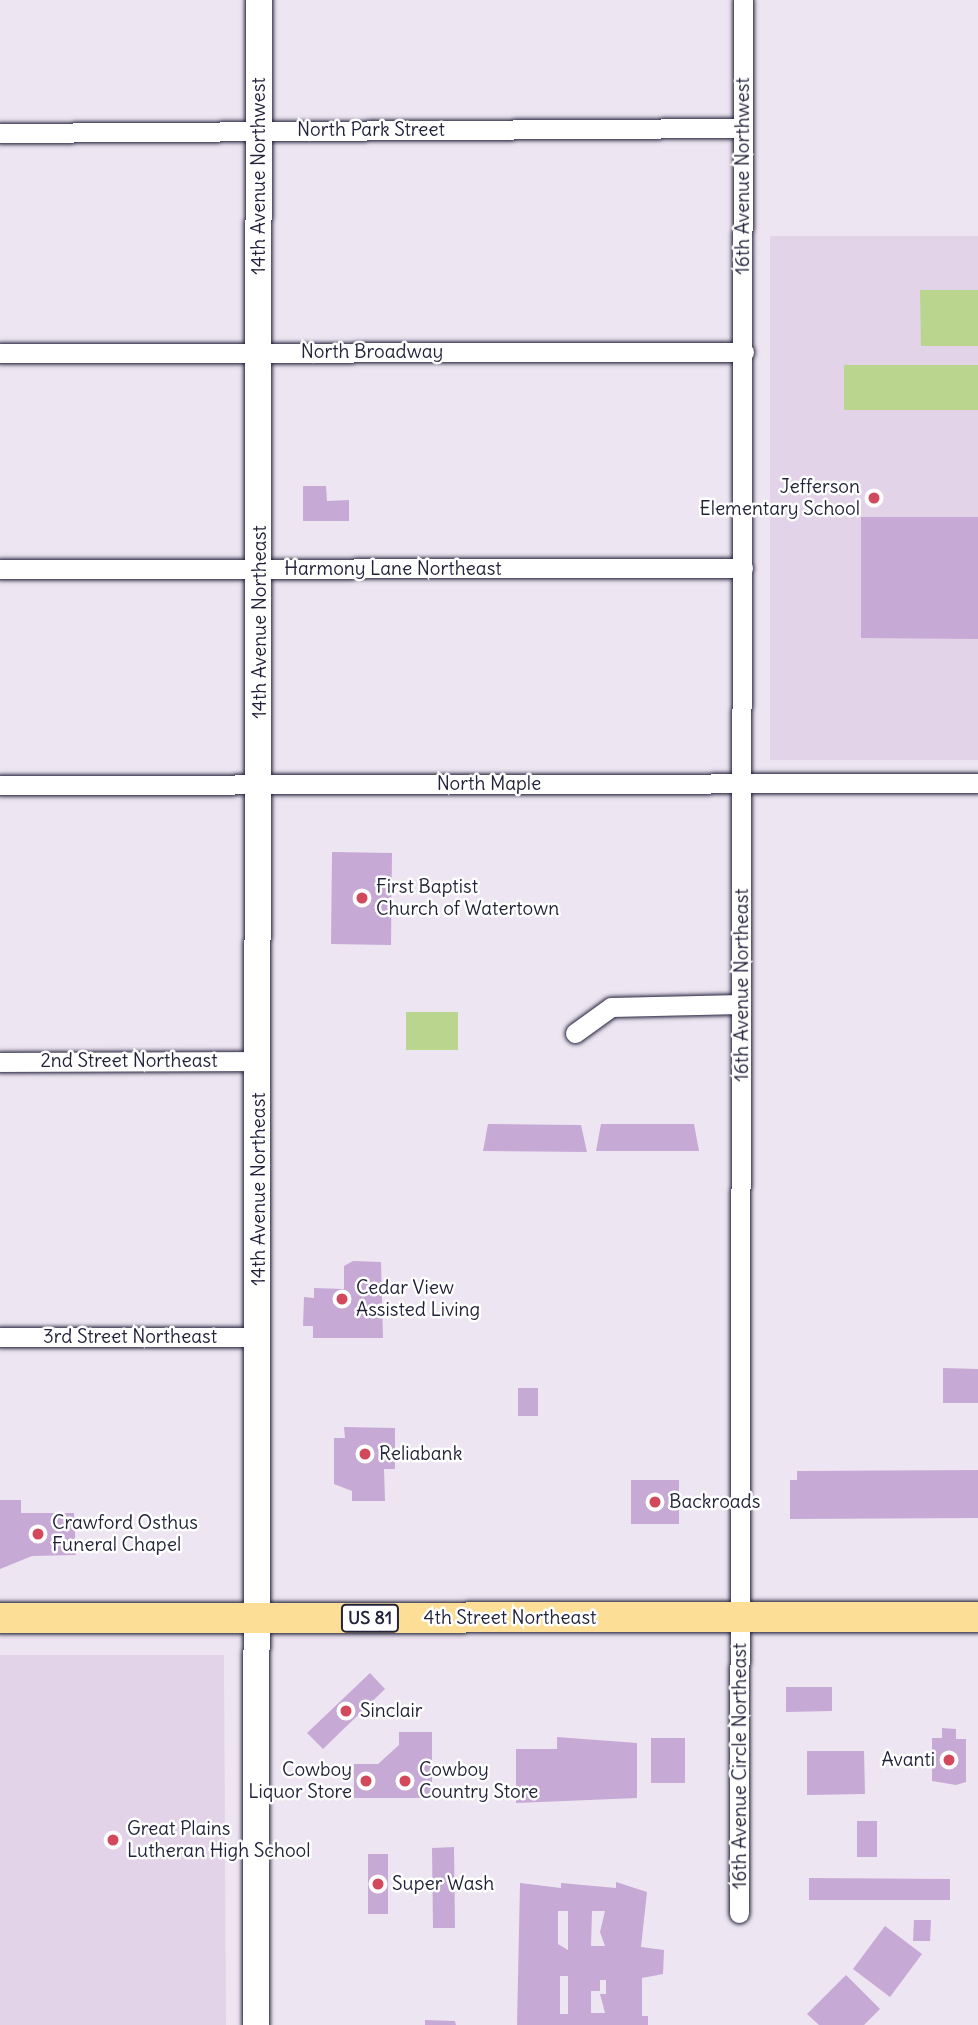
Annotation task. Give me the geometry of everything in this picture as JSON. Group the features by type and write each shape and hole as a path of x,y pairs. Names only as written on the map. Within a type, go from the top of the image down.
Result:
{"main road":[{"name":"14th Avenue Northwest","path":"259,0 259,352"},
{"name":"14th Avenue Northeast","path":"256,2025 259,352"},
{"name":"4th Street Northeast","path":"0,1618 978,1617"}],"street":[{"name":"16th Avenue Northwest","path":"743,0 744,352"},
{"name":"North Park Street","path":"0,133 743,128"},
{"name":"North Broadway","path":"0,353 744,352"},
{"name":"16th Avenue Northeast","path":"741,1618 744,352"},
{"name":"Harmony Lane Northeast","path":"0,569 743,569"},
{"name":"North Maple","path":"0,785 978,783"},
{"path":"575,1033 611,1006 741,1004"},
{"name":"2nd Street Northeast","path":"0,1062 258,1061"},
{"name":"3rd Street Northeast","path":"0,1337 259,1337"},
{"name":"16th Avenue Circle Northeast","path":"738,1913 741,1618"}],"shaded area":[{"name":"Jefferson Elementary School","path":"770,236 978,236 978,760 770,760"},
{"name":"Great Plains Lutheran High School","path":"0,1655 224,1655 226,2025 0,2025"}],"green space":[{"path":"920,290 978,290 978,346 921,346"},
{"path":"844,365 978,365 978,410 844,410"},
{"path":"406,1012 458,1012 458,1050 406,1050"}],"building":[{"path":"303,486 326,486 327,501 349,500 349,521 303,521"},
{"path":"861,517 978,517 978,639 861,638"},
{"name":"First Baptist Church of Watertown","path":"332,852 392,853 391,945 331,944"},
{"path":"488,1124 581,1125 587,1152 483,1151"},
{"path":"601,1124 694,1124 699,1151 596,1151"},
{"name":"Cedar View Assisted Living","path":"353,1261 381,1262 383,1338 313,1338 313,1326 303,1326 304,1297 314,1298 314,1288 344,1289 344,1266"},
{"path":"943,1368 978,1369 978,1403 943,1403"},
{"path":"518,1388 538,1388 538,1416 518,1416"},
{"name":"Reliabank","path":"344,1427 395,1428 395,1469 384,1469 385,1501 352,1501 352,1491 334,1484 334,1438 345,1438"},
{"path":"978,1470 978,1518 790,1519 790,1480 797,1480 797,1471"},
{"name":"Backroads","path":"631,1480 679,1480 679,1524 631,1524"},
{"name":"Crawford Osthus Funeral Chapel","path":"0,1500 21,1500 21,1513 74,1513 76,1555 32,1556 0,1569"},
{"name":"Sinclair","path":"370,1673 385,1689 323,1749 307,1733"},
{"path":"786,1687 832,1687 832,1711 786,1712"},
{"name":"Avanti","path":"942,1728 956,1729 956,1739 966,1739 966,1782 956,1785 932,1781 932,1738 942,1738"},
{"name":"Cowboy Country Store","path":"399,1732 432,1732 432,1798 354,1798 354,1764 378,1764 399,1745"},
{"path":"557,1737 637,1743 637,1798 516,1803 516,1749 557,1749"},
{"path":"651,1738 685,1738 685,1783 651,1783"},
{"path":"807,1751 864,1751 865,1794 807,1795"},
{"path":"857,1821 877,1821 877,1857 857,1857"},
{"path":"454,1847 455,1928 433,1928 432,1848"},
{"name":"Super Wash","path":"368,1854 388,1854 388,1914 368,1914"},
{"path":"809,1878 950,1879 950,1900 809,1900"},
{"path":"616,1882 647,1892 641,1947 664,1950 663,1974 642,1978 642,2016 648,2016 648,2025 517,2025 520,1883 561,1888 561,1883 616,1888","holes":["558,1911 568,1911 568,1950 558,1944","592,1911 605,1911 600,1932 605,1946 591,1946","560,1976 568,1976 568,2014 560,2014","600,1980 606,1980 606,1994 600,1994 605,2013 591,2013 591,1991 600,1991"]},
{"path":"914,1920 931,1920 930,1941 913,1941"},
{"path":"885,1926 922,1954 890,1997 853,1969"},
{"path":"846,1975 880,2009 864,2025 819,2025 807,2014"},
{"path":"425,2020 455,2021 456,2025 425,2025"}],"place":[{"name":"Jefferson Elementary School","path":"874,498"},
{"name":"First Baptist Church of Watertown","path":"362,898"},
{"name":"Cedar View Assisted Living","path":"342,1299"},
{"name":"Reliabank","path":"365,1454"},
{"name":"Backroads","path":"655,1502"},
{"name":"Crawford Osthus Funeral Chapel","path":"38,1534"},
{"name":"Sinclair","path":"346,1711"},
{"name":"Avanti","path":"949,1760"},
{"name":"Cowboy Liquor Store","path":"366,1781"},
{"name":"Cowboy Country Store","path":"405,1781"},
{"name":"Great Plains Lutheran High School","path":"113,1840"},
{"name":"Super Wash","path":"378,1884"}]}
